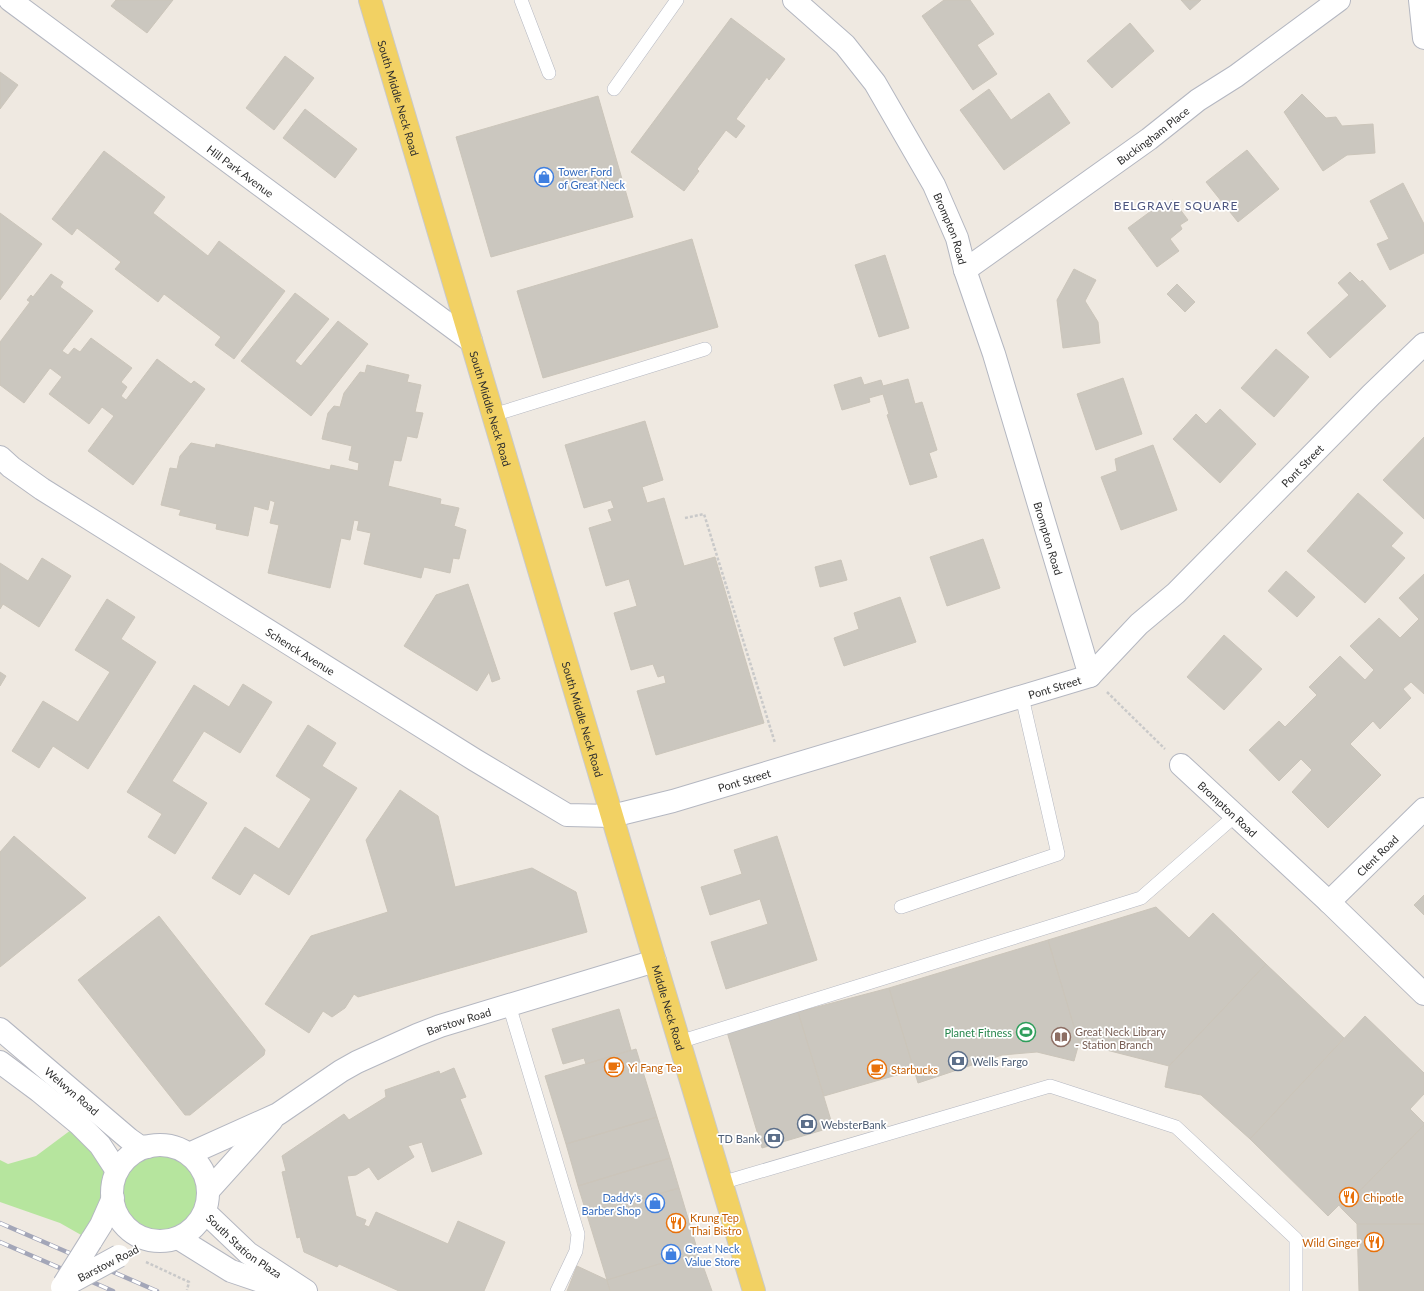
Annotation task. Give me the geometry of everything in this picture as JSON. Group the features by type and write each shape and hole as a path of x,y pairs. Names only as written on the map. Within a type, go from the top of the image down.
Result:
{"main road":[{"name":"South Middle Neck Road","path":"370,0 612,816"},
{"name":"Middle Neck Road","path":"612,816 754,1291"}],"street":[{"name":"Hill Park Avenue","path":"10,0 471,341"},
{"name":"Brompton Road","path":"794,0 845,45 875,83 934,185 957,238 965,270 994,354 1090,676"},
{"name":"Buckingham Place","path":"965,270 1149,139 1198,100 1236,76 1339,0"},
{"path":"1420,0 1424,38"},
{"name":"Pont Street","path":"612,816 673,802 1090,676 1139,624 1176,593 1365,401 1424,344"},
{"name":"Schenck Avenue","path":"0,457 11,467 42,489 468,756 567,815 612,816"},
{"name":"Brompton Road","path":"1181,764 1329,902 1424,994"},
{"name":"Clent Road","path":"1329,902 1424,809"},
{"name":"Barstow Road","path":"189,1154 278,1114 341,1071 357,1062 417,1035 440,1026 655,961"},
{"name":"Welwyn Road","path":"0,1029 129,1140 139,1146 148,1147"},
{"name":"Welwyn Road","path":"0,1062 79,1124 100,1145 117,1171"},
{"name":"Barstow Road","path":"208,1190 278,1114"},
{"path":"160,1144 170,1146 189,1154 199,1164 206,1176 208,1190 208,1201 205,1212 198,1223 189,1232 178,1238 170,1240 154,1241 134,1233 116,1212 113,1198 113,1184 117,1171 127,1158 139,1150 160,1144"},
{"name":"Barstow Road","path":"60,1289 101,1225 113,1198"},
{"name":"South Station Plaza","path":"205,1212 248,1253 306,1291"},
{"name":"South Station Plaza","path":"178,1238 231,1271 290,1291"},
{"name":"Barstow Road","path":"60,1289 132,1249 154,1241"}],"lane":[{"path":"521,0 549,73"},
{"path":"614,89 677,0"},
{"path":"493,415 705,349"},
{"path":"901,907 1058,854 1022,697"},
{"path":"679,1042 1141,898 1236,815"},
{"path":"509,1005 578,1234 576,1251 557,1291"},
{"path":"722,1183 1050,1086 1176,1127 1296,1239 1296,1291"}],"path":[{"path":"685,518 704,514 774,743"},
{"path":"1090,676 1181,764"},
{"path":"146,1262 189,1282 187,1290"}],"green space":[{"path":"79,1124 117,1171 126,1158 145,1147 162,1144 177,1148 190,1156 200,1167 207,1181 208,1197 205,1212 195,1226 185,1234 174,1239 150,1239 137,1234 116,1212 90,1240 60,1223 0,1202 0,1160 8,1164 36,1156"}],"building":[{"path":"116,0 173,0 147,33 111,6"},
{"path":"944,0 970,0 994,34 977,45 997,74 973,90 922,16"},
{"path":"1181,0 1201,0 1190,10"},
{"path":"731,18 785,59 769,80 767,77 736,119 745,126 736,138 726,130 697,169 699,171 684,191 631,152"},
{"path":"1130,23 1154,51 1112,88 1087,61"},
{"path":"285,56 314,78 274,130 246,108"},
{"path":"0,72 18,85 0,109"},
{"path":"989,89 1011,120 1049,93 1070,123 1004,170 960,110"},
{"path":"1302,94 1326,118 1336,117 1342,126 1373,124 1375,153 1347,155 1323,171 1284,112"},
{"name":"Tower Ford of Great Neck","path":"598,96 633,217 491,257 456,137"},
{"path":"305,109 357,149 335,178 283,138"},
{"path":"1247,150 1279,189 1238,222 1206,182"},
{"path":"104,151 165,197 153,213 208,256 219,241 285,291 234,359 215,345 221,337 164,294 158,302 115,269 121,262 77,228 72,235 52,219"},
{"path":"1403,183 1424,224 1424,253 1390,270 1377,244 1389,239 1370,201"},
{"path":"1173,200 1188,220 1180,225 1182,229 1170,239 1179,251 1157,267 1128,228 1162,203 1164,206"},
{"path":"0,213 42,244 0,300"},
{"path":"692,239 718,327 543,378 517,291"},
{"path":"885,255 909,328 879,337 855,265"},
{"path":"1074,269 1096,280 1085,301 1098,322 1100,343 1063,348 1057,300"},
{"path":"1350,272 1360,282 1362,280 1386,306 1330,358 1307,333 1349,295 1338,283"},
{"path":"51,274 63,282 60,287 93,311 62,351 68,355 74,348 80,352 91,338 132,368 121,382 127,387 121,396 126,400 157,359 191,384 194,381 205,389 133,485 88,451 114,416 102,407 89,424 49,394 62,377 50,368 24,403 0,385 0,342 30,302 27,300 31,295 33,297"},
{"path":"1177,284 1195,302 1185,312 1167,294"},
{"path":"295,293 329,319 295,361 301,366 338,321 368,344 311,416 241,361"},
{"path":"1276,349 1309,377 1274,417 1241,388"},
{"path":"367,365 409,375 407,382 421,385 415,412 423,413 417,438 407,436 401,461 394,460 388,486 441,499 440,504 459,508 454,526 466,530 459,559 453,558 450,573 424,567 421,578 364,564 371,533 357,530 359,521 354,520 350,540 341,538 330,588 268,573 279,525 270,523 275,502 270,500 268,510 254,506 248,536 216,529 217,524 179,515 181,510 161,505 170,468 177,469 180,456 191,443 215,448 216,444 330,470 331,465 358,471 359,463 349,460 352,446 322,439 328,413 334,406 340,407 344,393 360,372 365,373"},
{"path":"861,377 864,385 881,380 883,386 908,379 915,404 922,402 937,450 929,453 937,477 910,485 887,415 889,414 883,394 869,398 870,402 842,410 834,385"},
{"path":"1123,378 1142,434 1096,450 1077,394"},
{"path":"1220,409 1256,444 1220,483 1173,439 1196,414 1206,424"},
{"path":"645,421 663,480 642,487 647,503 664,498 684,566 715,557 764,723 656,755 637,691 666,683 664,675 658,677 653,664 631,670 614,613 637,606 629,579 606,586 589,528 612,521 608,510 614,508 611,500 584,508 565,445"},
{"path":"1424,437 1424,519 1383,480"},
{"path":"1153,445 1177,510 1121,530 1101,477 1117,471 1115,459"},
{"path":"1358,493 1403,533 1391,546 1405,558 1365,603 1307,551"},
{"path":"983,539 1000,588 947,606 930,557"},
{"path":"42,558 71,576 39,627 3,604 0,609 0,563 28,581"},
{"path":"841,560 847,580 820,587 815,567"},
{"path":"1286,571 1315,597 1297,617 1268,591"},
{"path":"1424,574 1424,694 1411,682 1403,689 1411,698 1380,729 1373,721 1350,744 1381,775 1328,828 1292,792 1312,770 1301,759 1279,781 1249,750 1279,721 1285,727 1317,695 1309,687 1340,656 1365,680 1374,670 1350,646 1379,618 1400,638 1419,619 1399,598"},
{"path":"468,584 500,679 492,682 489,672 477,691 404,646 436,595"},
{"path":"900,597 916,642 844,666 834,638 859,629 854,613"},
{"path":"107,599 135,617 121,639 156,662 88,769 53,746 39,768 12,751 43,701 78,722 110,672 75,650"},
{"path":"1224,635 1262,669 1224,710 1187,677"},
{"path":"0,672 6,676 0,686"},
{"path":"243,684 272,702 240,753 204,731 172,781 207,803 175,854 148,837 162,814 127,792 194,685 229,707"},
{"path":"308,725 336,743 322,766 357,788 289,895 254,873 240,895 212,878 245,827 279,849 311,799 276,776"},
{"path":"400,790 438,816 455,887 532,868 576,892 587,932 358,997 354,994 345,1008 332,1017 323,1011 309,1033 265,1004 311,936 388,912 366,840"},
{"path":"14,836 86,898 0,967 0,852"},
{"path":"777,836 817,960 726,989 711,942 768,924 760,899 710,915 701,887 742,874 734,850"},
{"path":"1424,895 1424,915 1414,905"},
{"path":"1156,907 1189,938 1213,913 1266,964 1169,1066 1079,1043 1048,940"},
{"path":"159,916 265,1050 264,1055 190,1115 185,1115 78,980"},
{"path":"1048,940 1079,1043 1074,1061 1037,1052 1002,1055 918,1083 889,988"},
{"path":"1266,964 1344,1038 1250,1139 1201,1095 1165,1087 1169,1066"},
{"path":"889,988 914,1070 824,1096 798,1012"},
{"path":"619,1009 631,1050 586,1064 584,1058 563,1064 552,1029"},
{"path":"798,1012 833,1127 762,1148 727,1032"},
{"path":"1365,1016 1424,1073 1424,1094 1410,1109 1424,1123 1424,1125 1342,1209 1339,1205 1328,1216 1250,1139"},
{"path":"636,1049 657,1117 566,1144 545,1076"},
{"path":"454,1068 466,1097 460,1099 482,1154 432,1172 422,1142 408,1146 414,1157 378,1180 369,1167 356,1175 347,1176 356,1216 366,1220 364,1225 369,1227 376,1212 448,1244 458,1221 505,1242 484,1291 399,1291 339,1264 337,1267 304,1252 300,1237 297,1238 282,1172 286,1171 282,1156 344,1114 349,1120 386,1097 385,1090 439,1071 440,1074"},
{"path":"657,1117 670,1158 578,1186 566,1144"},
{"path":"1424,1125 1424,1224 1357,1224 1342,1209"},
{"path":"670,1158 679,1188 587,1215 578,1186"},
{"path":"679,1188 698,1252 607,1280 587,1215"},
{"path":"1357,1224 1424,1224 1424,1291 1359,1291"},
{"path":"698,1252 712,1291 610,1291 607,1280"},
{"path":"577,1266 607,1280 610,1291 567,1291"}],"railway":[{"path":"0,1223 157,1291"},
{"path":"0,1242 113,1291"}],"place":[{"name":"Tower Ford of Great Neck","path":"544,177"},
{"name":"Planet Fitness","path":"1026,1032"},
{"name":"Great Neck Library - Station Branch","path":"1061,1037"},
{"name":"Wells Fargo","path":"958,1061"},
{"name":"Yi Fang Tea","path":"614,1067"},
{"name":"Starbucks","path":"877,1069"},
{"name":"WebsterBank","path":"807,1124"},
{"name":"TD Bank","path":"774,1138"},
{"name":"Chipotle","path":"1349,1197"},
{"name":"Daddy's Barber Shop","path":"655,1203"},
{"name":"Krung Tep Thai Bistro","path":"676,1223"},
{"name":"Wild Ginger","path":"1374,1242"},
{"name":"Great Neck Value Store","path":"671,1254"}],"district":[{"name":"BELGRAVE SQUARE","path":"1176,205"}]}
